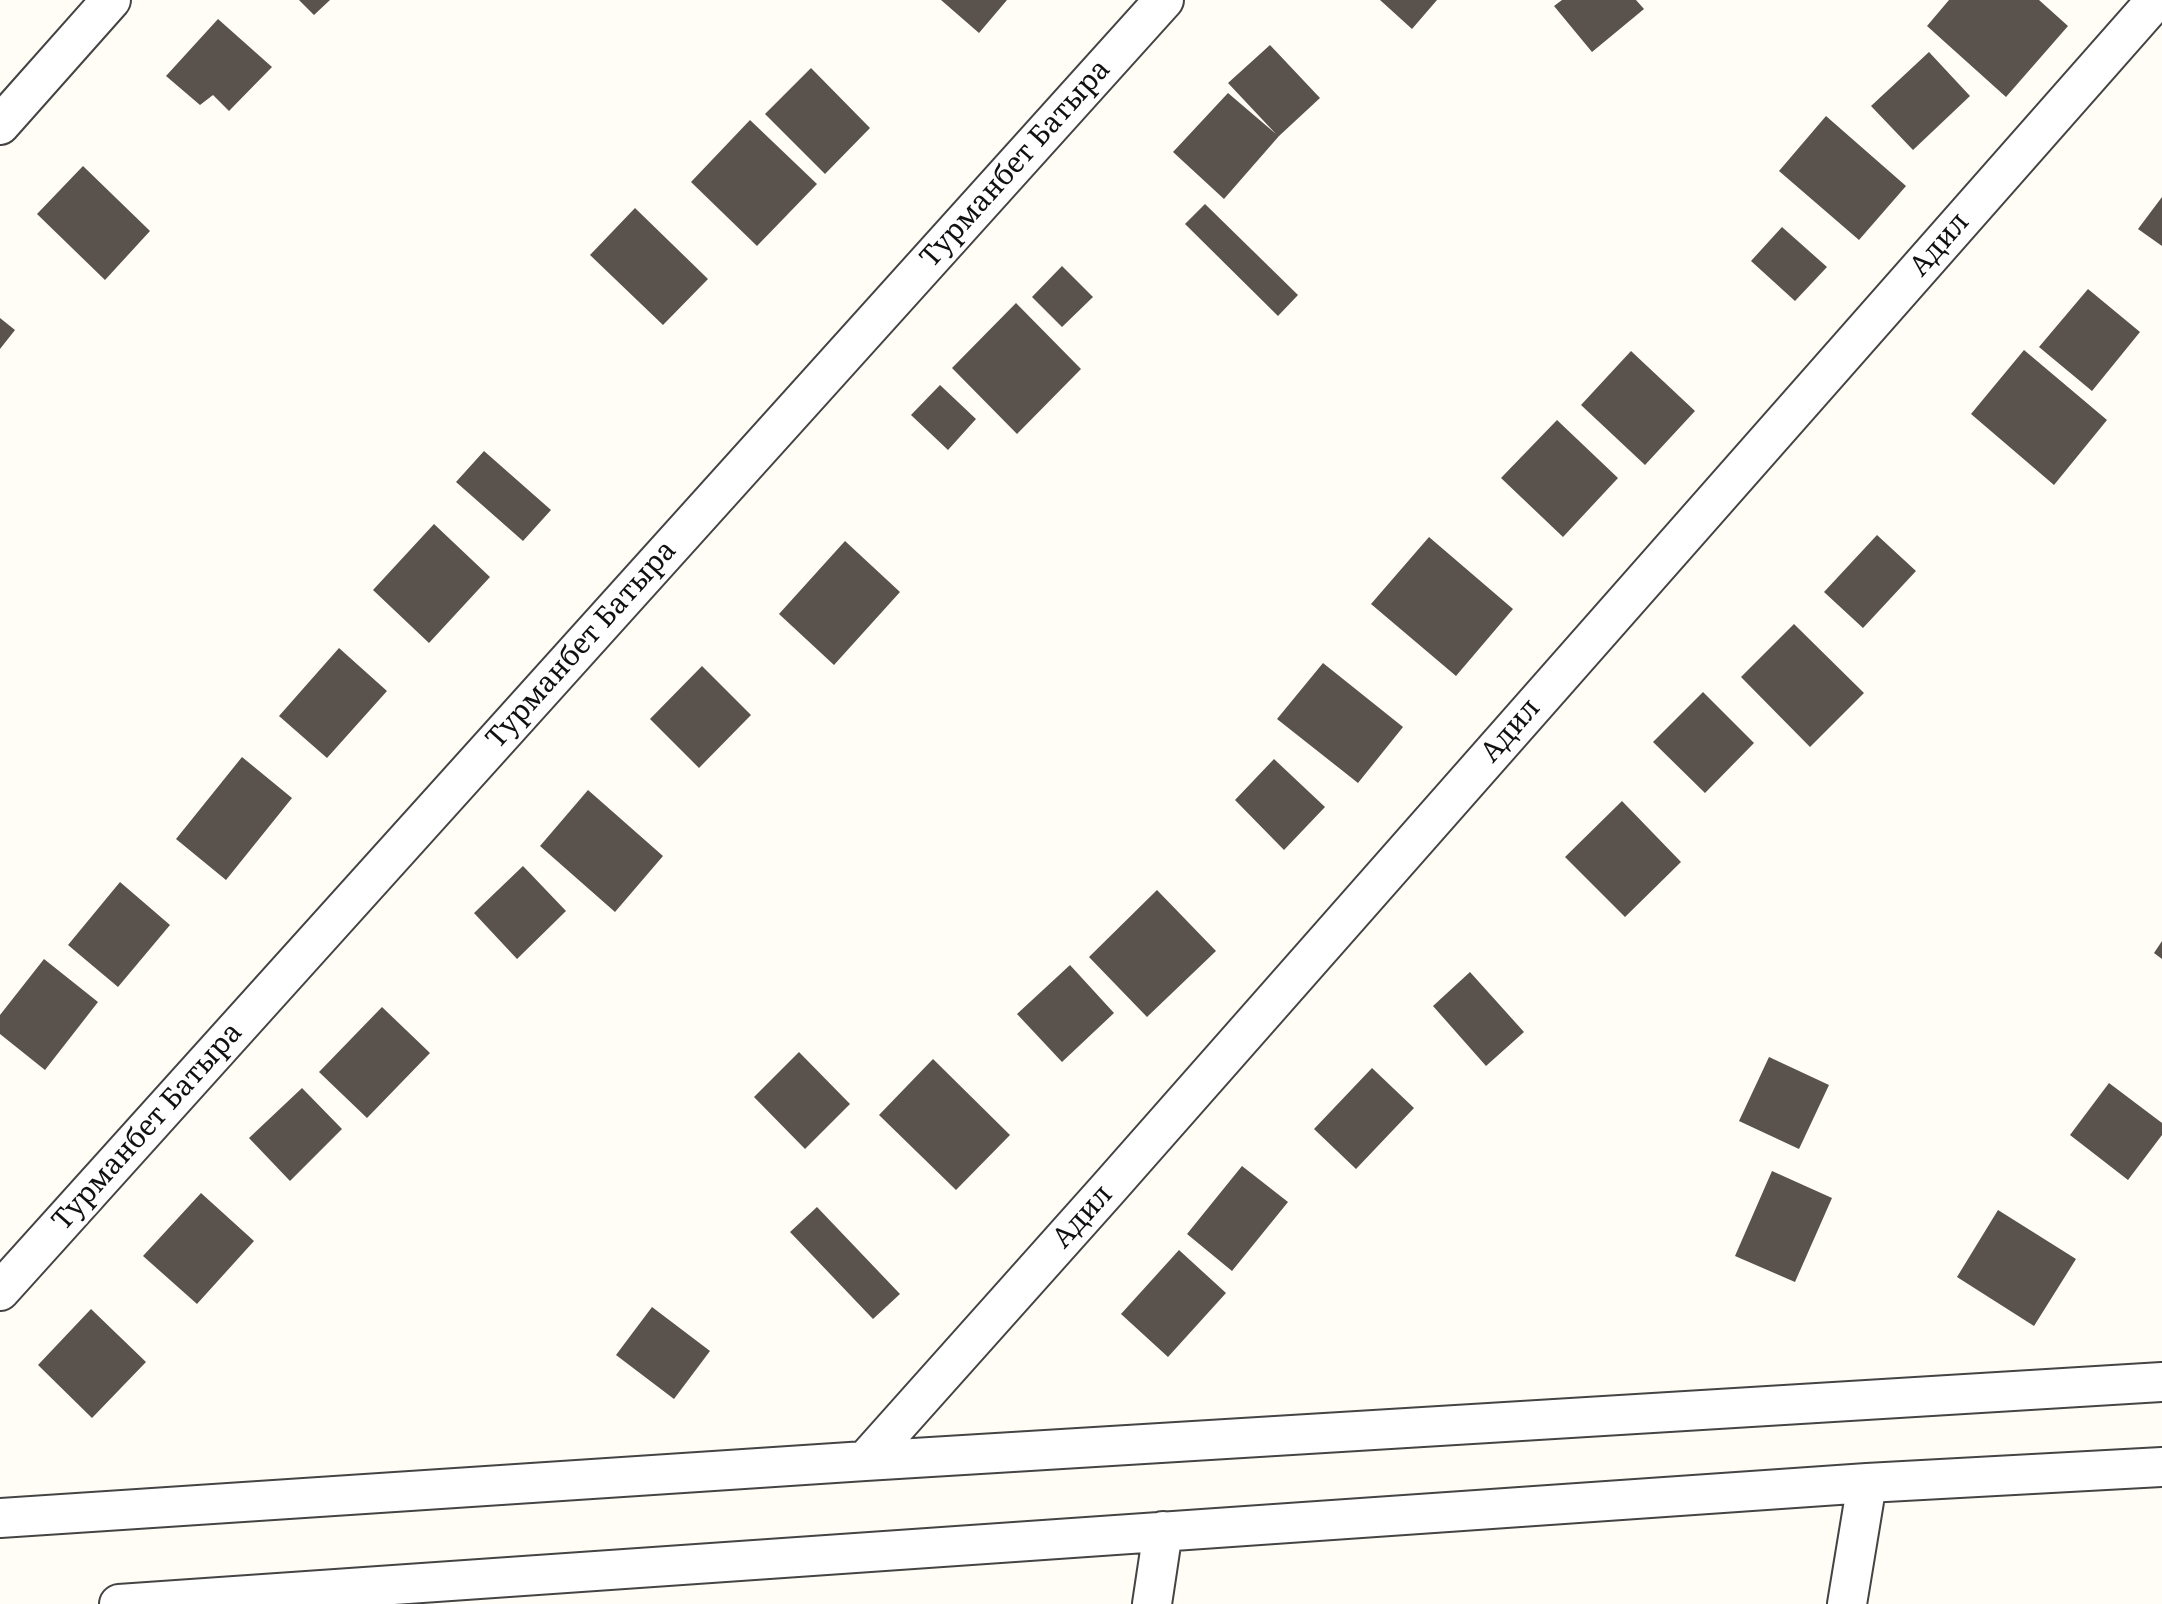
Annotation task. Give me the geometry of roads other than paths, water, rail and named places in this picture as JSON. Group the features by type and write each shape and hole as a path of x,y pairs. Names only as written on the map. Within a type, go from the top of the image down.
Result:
{"street":[{"path":"0,125 111,0"},
{"name":"Турманбет Батыра","path":"0,1291 1164,0"},
{"name":"Адил","path":"865,1461 2156,0"},
{"path":"0,1518 865,1461 2162,1382"},
{"path":"119,1604 316,1598 1163,1531 1867,1483 2162,1467"},
{"path":"1847,1604 1867,1483"},
{"path":"1152,1604 1163,1531"}]}
